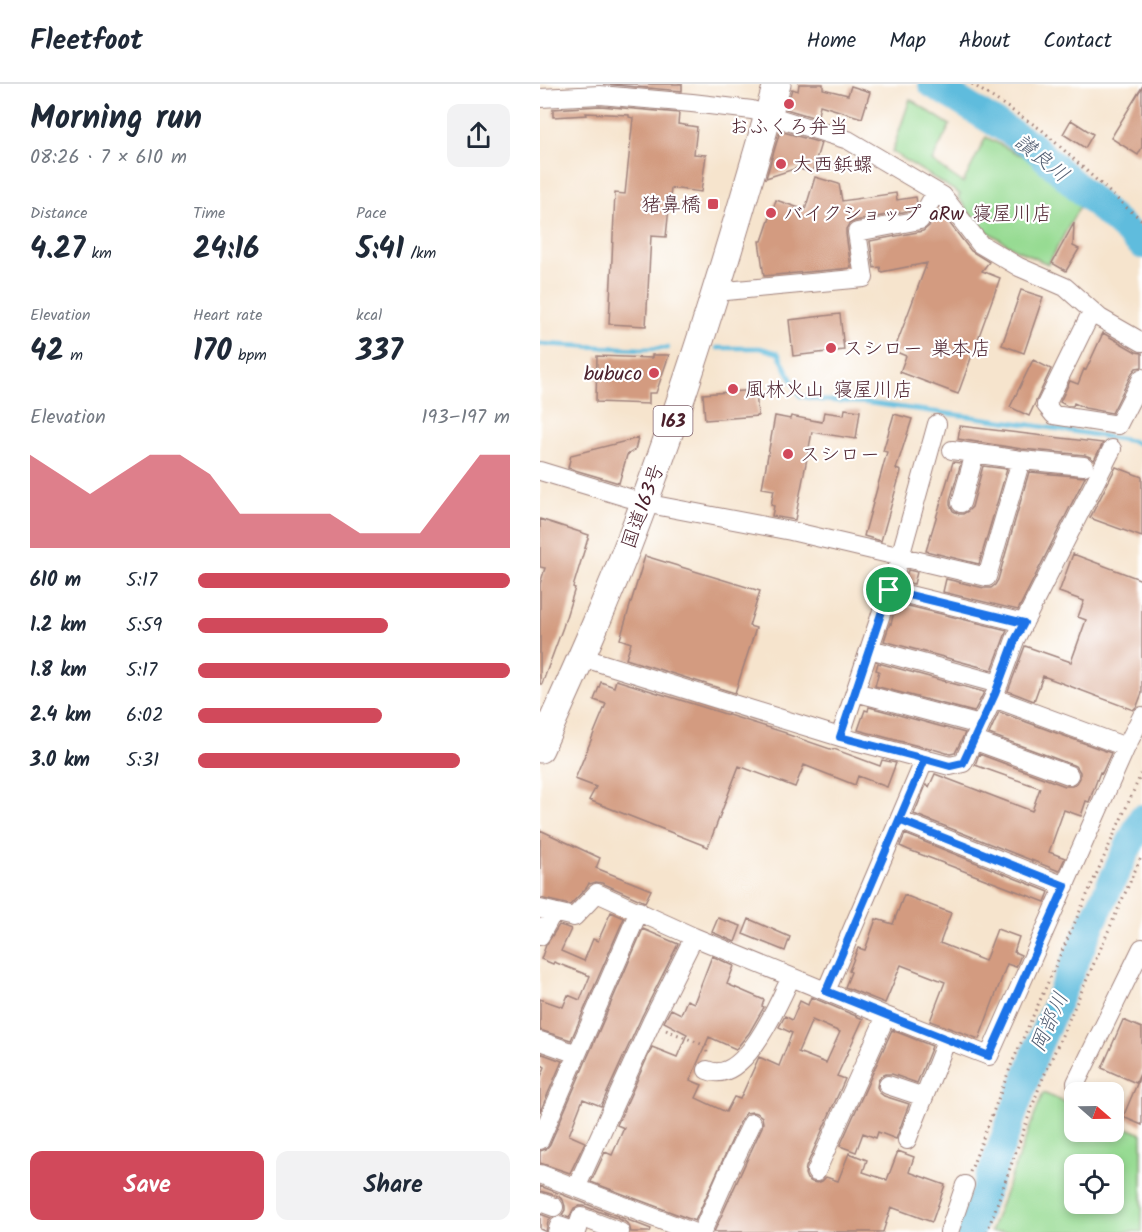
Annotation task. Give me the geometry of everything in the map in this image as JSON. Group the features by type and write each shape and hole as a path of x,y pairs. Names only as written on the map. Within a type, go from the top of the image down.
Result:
{"highway":[{"name":"国道163号","path":"540,716 636,500 716,292 760,113 759,84"},
{"name":"国道163号","path":"540,748 637,523 636,500 655,426 760,113 777,84"}],"street":[{"path":"540,98 600,95 692,103 760,113 848,140 943,196 980,244 1019,267 1065,287 1100,318 1142,342"},
{"path":"716,292 864,278 856,232 920,220 936,192"},
{"path":"1092,311 1046,405 1054,416 1118,425 1142,378"},
{"path":"840,737 900,557 937,424"},
{"path":"581,657 840,737 950,766 963,763 996,691 1015,640 1112,449"},
{"path":"952,450 1084,466"},
{"path":"961,503 975,453"},
{"path":"540,471 636,500 791,531 987,577 1021,460"},
{"path":"889,590 1024,623"},
{"path":"870,649 996,691 1126,747"},
{"path":"855,692 976,733 1069,775"},
{"path":"540,936 546,910 574,917 597,894 694,937 989,1056 1126,747 1142,716"},
{"path":"826,991 925,759"},
{"path":"899,820 1065,886"},
{"path":"540,1140 639,911"},
{"path":"578,1227 583,1191 651,1024 694,937"},
{"path":"1076,1082 1142,948"},
{"path":"707,1070 723,1073 736,1066 749,1052 766,1028 791,976"},
{"path":"816,1172 886,1016"},
{"path":"907,1140 947,1039"},
{"path":"540,1041 577,1054"},
{"path":"888,1085 924,1097"},
{"path":"702,1232 752,1123"},
{"path":"540,1174 692,1232"},
{"path":"949,1232 965,1185"},
{"path":"557,1232 559,1226 620,1232"}],"path":[{"path":"972,84 1042,130 1142,220"},
{"path":"965,1185 1012,1063 1142,772"},
{"path":"987,1232 1040,1085 1142,855"},
{"path":"651,1024 706,1046 707,1070"}],"green space":[{"path":"910,99 950,125 932,161 963,183 986,137 1029,158 1081,204 1048,264 1015,249 979,226 958,197 960,194 892,152"},
{"path":"1043,1093 1064,1102 1064,1142 1124,1142 1124,1127 1142,1134 1142,1232 990,1232"}],"building":[{"path":"603,84 682,84 682,91"},
{"path":"799,84 823,84 823,89 848,95 851,86 870,92 862,118 820,105 816,118 786,109 792,89 798,91"},
{"path":"1142,87 1142,147 1138,155 1111,138"},
{"path":"600,106 679,113 678,124 697,127 694,154 706,155 701,192 671,188 666,237 651,236 646,326 609,324 615,193 625,194 633,118 629,115 586,113 587,115 553,117 553,109"},
{"path":"1071,120 1093,134 1085,148 1063,134"},
{"path":"780,131 821,143 812,173 797,168 766,178"},
{"path":"815,177 839,184 842,201 896,193 897,200 916,197 917,203 913,210 849,224 846,234 851,268 764,276 759,241 762,241 776,200 805,210"},
{"path":"940,211 971,251 989,262 982,271 1000,278 958,394 900,372 906,356 894,351 927,263 881,272 880,267 874,268 870,241 923,231"},
{"path":"1074,223 1073,246 1079,249 1066,271 1052,263"},
{"path":"1021,290 1043,297 1024,353 1002,345"},
{"path":"840,314 844,350 793,356 789,320"},
{"path":"1103,333 1136,352 1142,353 1142,367 1136,368 1132,373 1112,413 1085,408 1074,403 1073,406 1067,406 1060,402 1070,381 1078,384"},
{"path":"652,355 669,355 656,393 649,393 649,404 596,402 597,356 652,358"},
{"path":"1033,360 1051,369 1029,416 1010,407"},
{"path":"756,390 758,416 705,420 703,394"},
{"name":"スシロー","path":"845,409 860,411 856,439 812,432 795,520 772,516 774,506 771,505 774,490 762,488 775,416 790,419 791,416 822,422 824,412 844,415"},
{"path":"894,414 912,419 896,469 901,471 881,541 864,536 887,452 883,451"},
{"path":"960,426 1103,443 1094,460 1085,455 1022,449 958,439"},
{"path":"638,438 635,450 627,455 619,483 568,468 571,455"},
{"path":"953,462 961,463 950,505 953,511 959,514 963,514 972,507 983,466 1007,469 979,564 926,551"},
{"path":"1116,467 1142,477 1142,537 1090,518"},
{"path":"1029,472 1085,477 1018,610 943,592 946,579 984,588 991,588 995,585"},
{"path":"540,519 589,535 563,627 542,684 540,684 540,584 545,568 540,567"},
{"path":"1073,554 1142,580 1142,693 1133,710 1043,676 1034,701 1008,691 1025,646 1071,662 1086,620 1078,617 1084,601 1059,592"},
{"path":"645,556 760,591 749,626 756,628 735,693 626,659 631,643 620,639"},
{"path":"908,570 917,572 914,584 904,582"},
{"path":"896,603 1007,630 992,670 884,641"},
{"path":"878,663 984,692 974,712 875,686 879,671 876,670"},
{"path":"616,680 786,733 880,766 882,760 896,763 887,787 858,776 855,785 804,765 795,787 739,766 708,847 589,800 596,787 575,779 606,704 594,700 601,682 614,687"},
{"path":"869,707 965,733 955,753 950,754 858,730 865,710 868,711"},
{"path":"999,712 1111,753 1102,773 1100,772 1089,802 1086,801 1081,816 1064,810 1049,852 1065,858 1059,871 914,814 926,785 929,787 935,774 1032,811 1040,788 975,765 979,754 1065,786 1077,783 1080,772 1077,767 989,734"},
{"path":"540,830 600,858 596,868 651,890 645,902 596,882 589,883 570,905 540,898"},
{"path":"905,834 1049,892 1045,902 900,846"},
{"path":"904,895 951,913 940,943 985,961 997,929 1019,937 1014,952 1021,955 1016,967 1007,964 979,1039 930,1021 945,982 901,965 885,1003 845,987 858,948 865,950 876,919 893,924"},
{"path":"611,912 624,918 571,1040 540,1030 540,999 563,1007 568,995 580,1000 590,976 541,959 546,945 559,925 571,929 561,951 584,961 593,939 598,941"},
{"path":"718,918 741,926 735,942 712,932"},
{"path":"749,919 790,937 785,951 743,934"},
{"path":"643,929 678,944 601,1106 583,1099 569,1135 585,1142 570,1173 540,1163 540,1151 546,1149 550,1144"},
{"path":"712,956 734,966 727,984 764,1000 762,1006 764,1007 749,1033 736,1049 709,1037 690,1080 702,1085 696,1098 726,1112 734,1097 740,1099 759,1057 779,1066 792,1033 779,1027 785,1016 792,1020 800,1001 808,1005 811,997 863,1019 837,1076 845,1079 805,1174 812,1182 817,1183 826,1177 838,1181 849,1153 867,1160 863,1172 887,1180 898,1151 914,1157 909,1172 945,1185 932,1222 891,1207 883,1232 714,1232 762,1127 762,1117 752,1112 746,1113 742,1118 695,1221 591,1182 605,1152 612,1155 624,1128 617,1125 652,1047 677,1057 687,1034 664,1022 671,1009 681,1014 687,1000 694,1003","holes":["812,1020 840,1032 826,1063 798,1052"]},
{"path":"1123,1020 1142,1028 1142,1069 1136,1083 1102,1068"},
{"path":"892,1030 932,1046 917,1083 892,1074 881,1076 878,1081 877,1087 884,1096 909,1104 896,1139 878,1132 876,1138 863,1133 856,1152 840,1146"},
{"path":"540,1053 562,1061 540,1112 540,1079 545,1067 540,1064"},
{"path":"1142,1072 1142,1125 1124,1117"},
{"path":"540,1186 651,1229 650,1232 631,1232 629,1225 624,1221 584,1206 574,1208 569,1218 562,1215 565,1210 563,1200 558,1196 540,1191"},
{"path":"540,1214 551,1218 546,1232 540,1229"}],"waterway":[{"name":"讃良川","path":"932,84 1030,144 1142,245"},
{"path":"540,344 642,349 668,348"},
{"path":"717,348 760,348 778,353 800,396 1011,422 1132,441 1142,445"},
{"name":"岡部川","path":"970,1232 1038,1046 1092,923 1142,818"}],"place":[{"name":"おふくろ弁当","path":"789,104"},
{"name":"大西鋲螺","path":"781,164"},
{"name":"猪鼻橋","path":"713,204"},
{"name":"バイクショップ aRw 寝屋川店","path":"771,213"},
{"name":"スシロー 巣本店","path":"831,348"},
{"name":"bubuco","path":"654,373"},
{"name":"風林火山 寝屋川店","path":"733,389"},
{"name":"スシロー","path":"788,454"}],"route":[{"path":"889,590 840,737 925,759 826,991 989,1056 1065,886 899,820 925,759 950,766 963,763 1024,623 889,590"}]}
